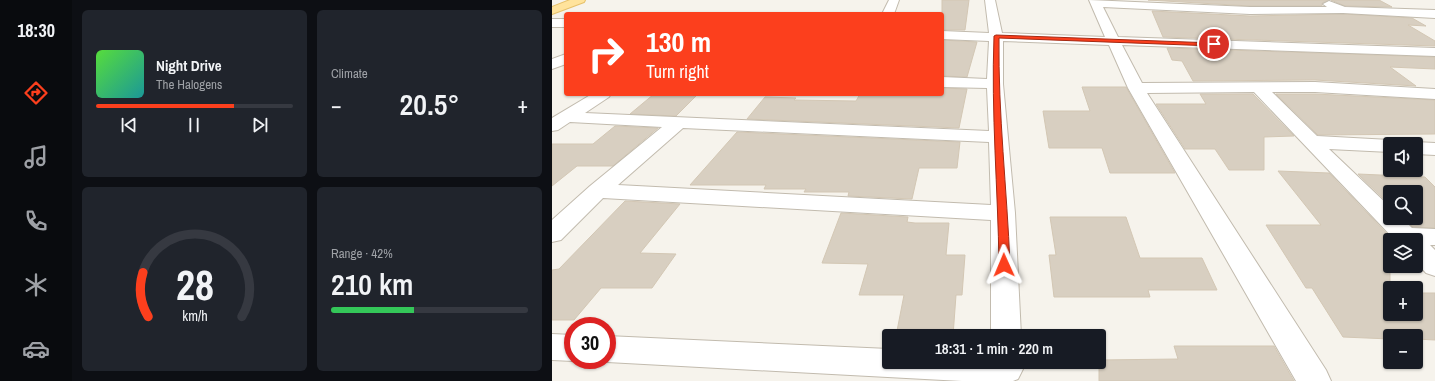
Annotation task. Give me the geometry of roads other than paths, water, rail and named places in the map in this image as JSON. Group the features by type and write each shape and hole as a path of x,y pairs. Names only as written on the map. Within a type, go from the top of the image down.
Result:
{"main road":[{"path":"552,4 563,0"},
{"path":"552,12 580,0"}],"street":[{"path":"889,12 894,0"},
{"path":"990,0 996,36 995,84 1003,214 1006,329"},
{"path":"1320,0 1343,10"},
{"path":"1398,0 1434,14"},
{"path":"1314,381 1136,88 1115,41 1095,2 1251,9 1343,10 1434,14"},
{"path":"552,23 564,23"},
{"path":"944,35 1435,52"},
{"path":"552,65 564,59"},
{"path":"552,65 564,66"},
{"path":"944,82 995,84"},
{"path":"1136,88 1258,86 1315,87 1435,94"},
{"path":"1258,86 1282,113 1403,233"},
{"path":"559,121 600,96"},
{"path":"559,121 679,122 999,137"},
{"path":"552,234 598,191 679,122"},
{"path":"1312,142 1383,146"},
{"path":"1423,148 1435,149"},
{"path":"598,191 1003,214"},
{"path":"1423,240 1435,238"},
{"path":"1423,254 1435,266"},
{"path":"552,347 564,348"},
{"path":"616,349 1008,371"}]}
